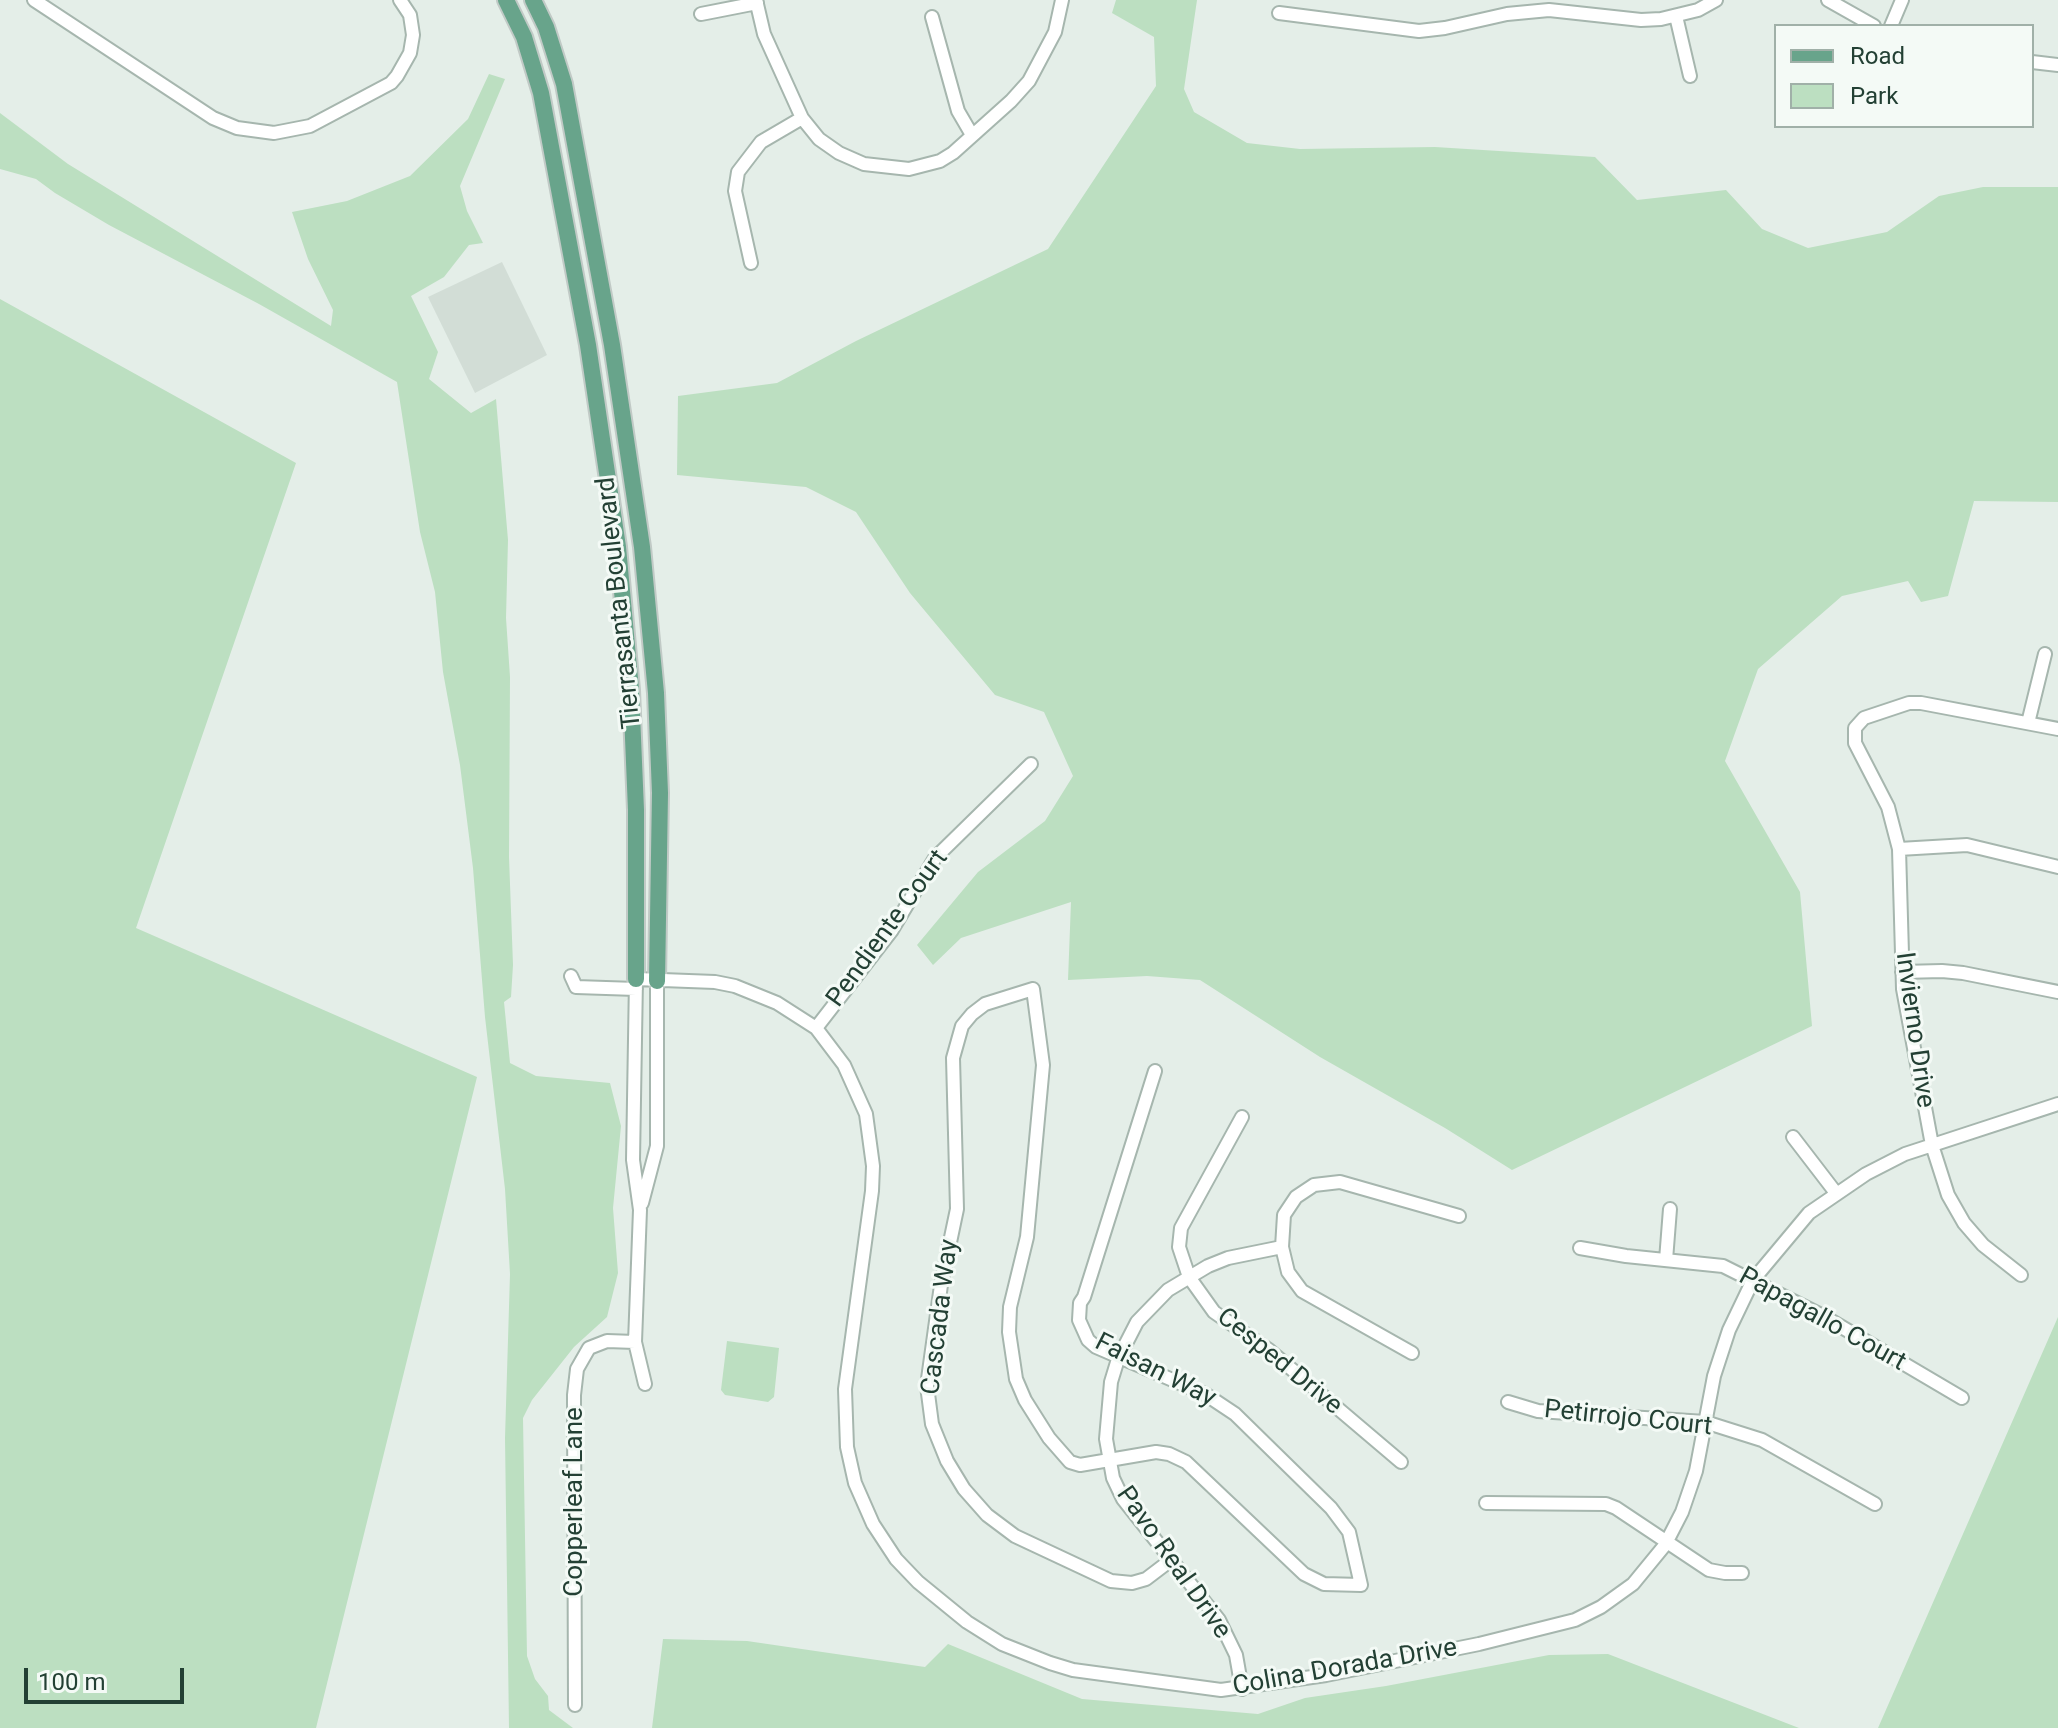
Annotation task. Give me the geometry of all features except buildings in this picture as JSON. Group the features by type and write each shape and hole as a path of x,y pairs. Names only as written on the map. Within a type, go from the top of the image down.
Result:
{"main road":[{"name":"Tierrasanta Boulevard","path":"506,0 524,37 541,93 588,345 618,547 631,690 636,810 636,984"},
{"name":"Tierrasanta Boulevard","path":"533,0 546,27 564,84 612,345 639,527 656,693 660,793 657,981"},
{"path":"603,446 616,467 625,520 639,527"}],"street":[{"path":"34,0 213,118 237,128 262,133 286,132 310,126 391,83 407,62 412,45 410,15 400,0"},
{"path":"701,14 756,1 764,34 802,118 819,139 839,153 864,164 909,169 940,161 1029,81 1055,32 1062,0"},
{"path":"1279,13 1419,31 1507,14 1549,10 1641,20 1676,16 1698,10 1716,0"},
{"path":"1828,0 1870,24"},
{"path":"1892,24 1902,0"},
{"path":"1676,16 1690,76"},
{"path":"932,17 958,111 972,135"},
{"path":"2034,62 2058,65"},
{"path":"751,263 735,191 738,172 761,142 802,118"},
{"path":"2045,654 2028,723 2058,729"},
{"name":"Invierno Drive","path":"2021,1275 1983,1245 1964,1223 1948,1195 1932,1145 1903,989 1899,849 1888,807 1855,743 1855,728 1864,718 1909,703 2028,723"},
{"name":"Pendiente Court","path":"816,1028 892,930 935,858 1031,764"},
{"path":"1899,849 1967,845 2058,867"},
{"path":"1902,972 1963,973 2058,992"},
{"name":"Colina Dorada Drive","path":"571,976 576,987 657,981 715,982 735,986 777,1003 816,1028 844,1065 866,1114 873,1166 845,1389 847,1447 855,1483 873,1524 896,1559 918,1582 967,1622 1002,1644 1073,1670 1193,1688 1242,1689 1326,1675 1575,1620 1601,1607 1633,1584 1667,1541 1682,1512 1696,1471 1714,1376 1729,1330 1753,1280 1809,1213 1892,1160 2057,1106"},
{"name":"Tierrasanta Boulevard","path":"640,1210 657,1146 657,981"},
{"name":"Tierrasanta Boulevard","path":"636,984 633,1160 640,1210 635,1342 645,1384"},
{"name":"Cascada Way","path":"1109,1461 1080,1465 1070,1462 1049,1438 1016,1379 1009,1332 1010,1307 1027,1237 1043,1065 1033,989 985,1004 972,1014 962,1026 953,1058 957,1209 941,1285 927,1386 932,1424 947,1461 964,1489 987,1515 1015,1536 1111,1581 1132,1583 1146,1579 1171,1560"},
{"name":"Faisan Way","path":"1109,1461 1156,1452 1186,1462 1304,1574 1324,1584 1361,1585 1349,1532 1331,1508 1235,1414 1205,1394 1118,1359 1088,1340 1079,1320 1080,1303 1155,1071"},
{"name":"Cesped Drive","path":"1242,1117 1181,1228 1179,1247 1189,1277 1214,1312 1269,1350 1401,1462"},
{"path":"1793,1137 1836,1193"},
{"path":"1412,1353 1302,1291 1288,1272 1282,1247 1284,1215 1296,1197 1314,1185 1340,1182 1459,1216"},
{"path":"1666,1260 1670,1209"},
{"name":"Pavo Real Drive","path":"1242,1689 1236,1655 1219,1620 1123,1499 1113,1478 1106,1439 1111,1382 1118,1359 1137,1322 1168,1290 1228,1258 1282,1247"},
{"name":"Papagallo Court","path":"1580,1248 1723,1266 1823,1316 1962,1398"},
{"name":"Copperleaf Lane","path":"575,1705 574,1395 577,1369 589,1348 607,1341 635,1342"},
{"name":"Petirrojo Court","path":"1508,1402 1538,1411 1705,1422 1762,1440 1875,1504"},
{"path":"1486,1503 1606,1504 1709,1570 1742,1573"}],"shaded area":[{"path":"502,262 547,355 475,393 428,297"}],"green space":[{"path":"1116,0 1197,0 1184,89 1194,112 1247,143 1300,149 1435,147 1595,157 1637,200 1726,190 1762,229 1808,248 1887,232 1939,196 1983,187 2058,187 2058,502 1974,501 1948,596 1921,602 1908,581 1842,596 1758,669 1725,761 1800,892 1812,1026 1512,1170 1320,1057 1200,980 1147,976 1068,980 1071,902 961,938 933,965 917,945 978,872 1045,821 1073,776 1044,712 995,695 910,593 856,512 806,487 677,475 678,396 777,383 856,341 1048,249 1156,86 1154,37 1112,13"},
{"path":"489,74 505,79 460,186 467,211 483,243 469,245 444,277 411,296 438,352 429,379 471,413 496,399 508,540 506,618 510,677 509,857 513,965 511,997 504,1002 510,1063 536,1076 610,1083 621,1126 613,1208 618,1273 607,1317 574,1347 532,1400 523,1418 527,1656 535,1679 548,1696 549,1710 573,1728 509,1728 505,1438 510,1274 505,1189 460,765 443,672 435,592 420,532 397,382 259,304 109,225 36,179 0,169 0,113 68,164 331,326 333,310 308,259 292,212 347,201 410,176 468,119"},
{"path":"0,299 296,463 136,928 477,1077 316,1728 0,1728"},
{"path":"2058,1317 2058,1728 1878,1728"},
{"path":"727,1341 779,1348 774,1397 768,1402 725,1395 721,1390"},
{"path":"663,1639 747,1641 925,1667 948,1644 1082,1699 1258,1714 1305,1698 1549,1655 1608,1654 1799,1728 652,1728"}]}
